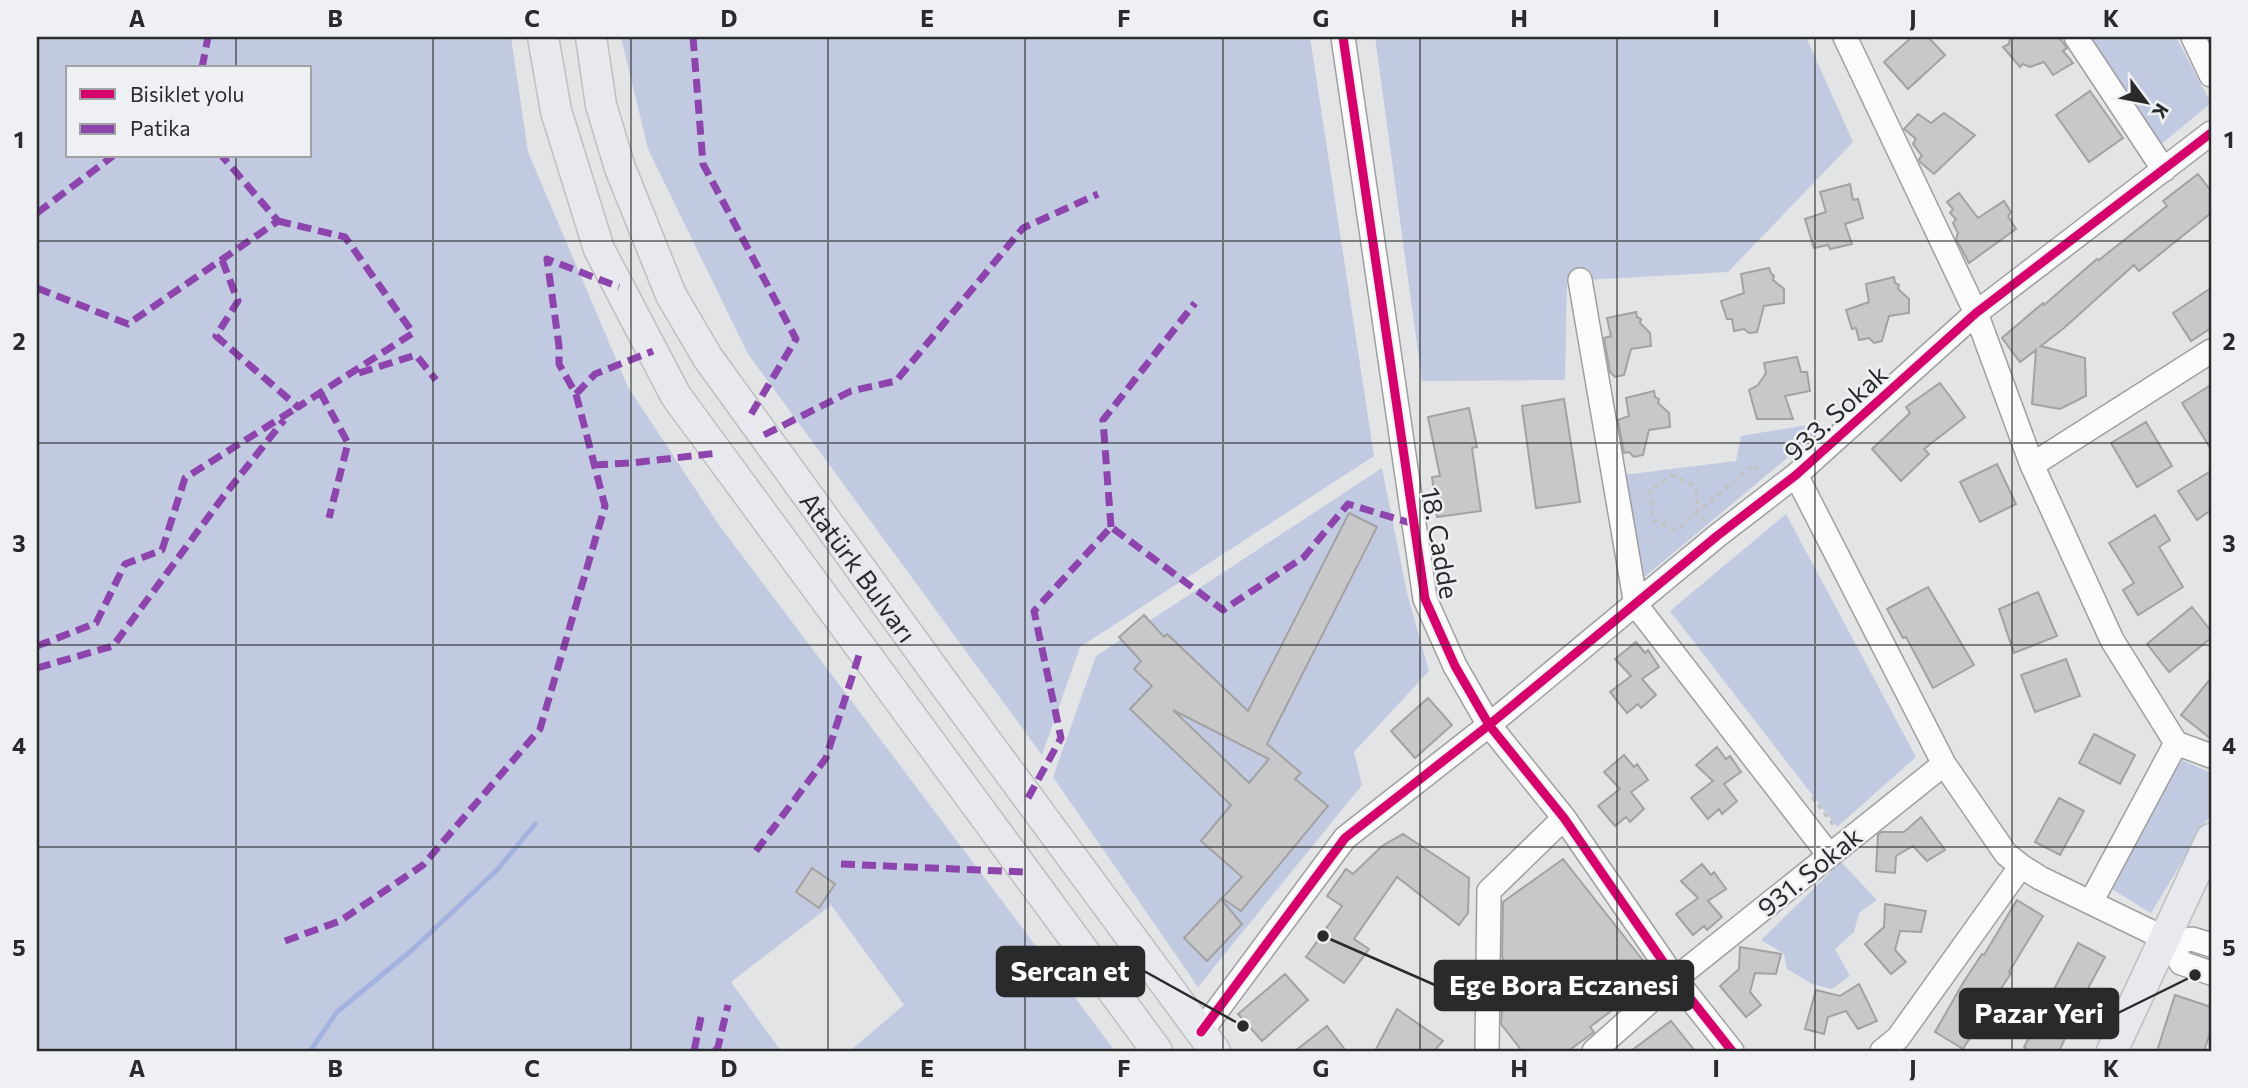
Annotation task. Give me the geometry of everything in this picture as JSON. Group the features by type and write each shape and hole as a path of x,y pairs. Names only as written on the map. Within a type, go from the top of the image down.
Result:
{"main road":[{"name":"Atatürk Bulvarı","path":"544,37 556,111 599,249 676,396 1157,1051"},
{"name":"Atatürk Bulvarı","path":"591,37 601,105 620,168 671,295 708,358 1208,1041"},
{"path":"2112,1051 2168,941 2211,839"}],"street":[{"name":"18. Cadde","path":"1343,37 1425,599 1455,666 1489,725 1564,818 1675,979 1732,1051"},
{"path":"1845,37 1976,313 2032,464 2112,640 2176,743 2211,756"},
{"path":"2076,37 2164,170"},
{"path":"2193,37 2211,75"},
{"name":"933. Sokak","path":"1208,1041 1345,838 1489,725 1717,536 1796,475 1976,313 2211,134"},
{"path":"1580,280 1636,605 1829,855"},
{"path":"2032,464 2211,351"},
{"path":"1796,475 1944,764 2006,853 2040,878 2168,941 2192,939 2211,945"},
{"path":"2091,902 2176,743"},
{"name":"931. Sokak","path":"1594,1051 1675,979 1944,764"},
{"path":"1485,1050 1489,891 1564,818"},
{"path":"1882,1051 1898,1038 2021,866"},
{"path":"2168,941 2180,963 2211,973"}],"path":[{"path":"1717,536 1698,513 1696,487 1672,475 1650,490 1653,520 1677,530 1698,513 1754,464 1773,492"},
{"path":"1805,789 1839,832"}],"shaded area":[{"path":"37,37 511,37 528,152 628,387 719,525 1115,1051 850,1051 904,1005 831,905 731,982 781,1051 37,1051"},
{"path":"621,37 1310,37 1374,456 1080,647 1042,755 748,354 648,149"},
{"path":"1375,37 1806,37 1853,142 1728,272 1567,281 1565,380 1422,381"},
{"path":"2088,37 2176,37 2211,103 2159,146"},
{"path":"1814,424 1817,433 1641,580 1623,475 1736,461 1741,436"},
{"path":"1382,468 1407,593 1429,671 1354,752 1362,785 1198,987 1053,777 1096,656"},
{"path":"1786,514 1916,757 1837,827 1670,611"},
{"path":"2182,760 2211,773 2211,814 2151,913 2105,885"},
{"path":"1841,862 1877,900 1859,913 1854,932 1835,949 1850,976 1832,989 1812,984 1787,969 1784,954 1761,940"}],"building":[{"path":"1912,37 1928,37 1945,55 1908,89 1884,62"},
{"path":"2010,37 2060,39 2067,48 2063,51 2073,63 2053,75 2044,62 2030,67 2023,64 2020,67 2003,47 2009,44"},
{"path":"2090,91 2123,138 2089,162 2056,115"},
{"path":"1944,113 1975,135 1934,174 1920,162 1922,156 1913,144 1916,139 1904,129 1918,114 1931,123"},
{"path":"2198,174 2211,191 2211,213 2139,271 2134,265 2041,346 2085,358 2086,396 2060,409 2032,404 2036,350 2020,362 2002,338 2097,259 2167,206 2163,201"},
{"path":"1850,184 1853,200 1858,199 1863,218 1845,224 1852,244 1830,249 1828,245 1814,248 1805,219 1826,212 1820,192"},
{"path":"1959,193 1978,218 2004,201 2011,212 2008,216 2016,229 1969,263 1956,239 1958,233 1953,223 1956,219 1950,213 1953,209 1947,202"},
{"path":"1769,268 1774,276 1773,280 1784,289 1784,303 1764,306 1757,332 1749,333 1744,329 1734,331 1732,319 1727,319 1721,301 1744,293 1741,274"},
{"path":"1894,277 1895,283 1899,285 1898,289 1909,299 1909,313 1889,316 1882,341 1874,343 1869,338 1859,340 1846,310 1869,302 1866,284"},
{"path":"2211,288 2211,328 2191,341 2173,313"},
{"path":"1636,312 1641,319 1640,323 1650,333 1651,346 1631,349 1624,375 1615,377 1610,372 1604,338 1611,336 1607,318"},
{"path":"1797,357 1801,372 1807,372 1810,391 1785,396 1793,419 1757,419 1749,390 1758,385 1766,373 1764,363"},
{"path":"1940,383 1965,417 1924,449 1929,454 1901,481 1872,449 1910,413 1906,407"},
{"path":"2211,385 2211,449 2182,403"},
{"path":"1654,391 1655,397 1659,399 1658,403 1669,413 1670,427 1649,430 1643,455 1634,457 1629,452 1624,453 1618,420 1629,416 1626,398"},
{"path":"1564,399 1580,502 1536,508 1522,406"},
{"path":"1469,408 1477,447 1472,448 1481,511 1437,517 1432,477 1440,476 1428,417"},
{"path":"2146,422 2172,466 2137,487 2111,443"},
{"path":"1997,464 2016,504 1980,522 1960,482"},
{"path":"2211,471 2211,510 2197,520 2178,491"},
{"path":"1349,513 1377,527 1267,744 1301,773 1295,779 1328,806 1241,911 1222,898 1242,877 1201,841 1231,805 1130,709 1152,686 1134,669 1141,661 1119,637 1144,615 1164,637 1167,634 1248,711","holes":["1173,710 1269,759 1249,783"]},
{"path":"2155,515 2170,540 2159,547 2183,587 2138,615 2123,590 2134,583 2109,543"},
{"path":"1928,587 1974,665 1933,688 1906,637 1903,638 1887,609"},
{"path":"2038,592 2057,636 2014,653 1999,609"},
{"path":"2192,607 2211,631 2211,638 2169,672 2147,644"},
{"path":"1636,642 1645,653 1648,650 1659,667 1642,679 1656,695 1641,708 1638,704 1627,713 1610,692 1631,676 1615,659"},
{"path":"2066,659 2080,696 2035,712 2021,675"},
{"path":"2211,678 2211,739 2181,715"},
{"path":"1428,698 1452,725 1415,758 1391,731"},
{"path":"2094,734 2135,755 2120,784 2079,763"},
{"path":"1717,747 1726,759 1730,756 1741,772 1724,784 1737,801 1722,814 1719,809 1708,819 1691,798 1713,781 1696,765"},
{"path":"1624,755 1634,767 1637,764 1648,780 1631,792 1644,809 1630,822 1626,817 1615,826 1598,806 1620,789 1604,772"},
{"path":"2059,798 2084,811 2060,855 2035,842"},
{"path":"1921,817 1945,850 1927,861 1913,846 1896,856 1895,873 1876,871 1878,834 1904,832"},
{"path":"1403,834 1469,878 1468,913 1459,925 1397,877 1354,939 1369,949 1344,983 1306,957 1342,906 1327,896 1346,869 1353,874 1382,846"},
{"path":"1563,859 1656,977 1590,1027 1594,1032 1568,1051 1522,1051 1501,1024 1502,1011 1526,994 1502,957 1503,902"},
{"path":"1702,864 1711,875 1714,872 1726,889 1708,901 1722,917 1707,930 1704,926 1693,935 1676,914 1698,898 1681,881"},
{"path":"812,868 835,884 819,908 796,892"},
{"path":"1221,899 1242,924 1207,961 1184,938"},
{"path":"2017,900 2043,916 1963,1049 1935,1032"},
{"path":"1885,904 1926,911 1921,932 1900,931 1895,950 1906,962 1891,974 1865,944 1884,927"},
{"path":"2078,943 2105,957 2074,1014 2076,1016 2059,1051 2031,1051 2024,1047"},
{"path":"1740,947 1781,954 1776,974 1755,973 1750,992 1761,1005 1746,1017 1720,986 1739,969"},
{"path":"1285,974 1308,1000 1262,1041 1238,1014"},
{"path":"1859,984 1877,1021 1858,1029 1846,1011 1828,1017 1824,1034 1805,1029 1816,990 1840,996"},
{"path":"2175,995 2211,1007 2211,1030 2204,1051 2157,1051"},
{"path":"1397,1009 1443,1041 1434,1051 1375,1051"},
{"path":"1671,1021 1695,1051 1631,1051"},
{"path":"1327,1026 1346,1051 1295,1051"}],"waterway":[{"path":"310,1051 337,1012 412,950 498,869 535,824"}],"marked path":[{"path":"202,66 208,37"},
{"path":"693,37 703,164 796,339 750,416"},
{"path":"37,213 110,158"},
{"path":"37,288 128,324 278,221 224,158"},
{"path":"764,435 851,391 896,381 1023,228 1098,194"},
{"path":"222,260 238,301 216,336 298,407 413,333 345,237 278,221"},
{"path":"285,941 340,921 423,865 540,729 605,506 576,394 559,364 547,259 619,287"},
{"path":"1111,527 1103,420 1195,303"},
{"path":"576,394 595,374 653,351"},
{"path":"359,373 416,355 436,380"},
{"path":"320,392 348,443 329,518"},
{"path":"37,646 96,623 125,564 162,550 185,478 298,407"},
{"path":"37,668 113,646 223,497 284,420"},
{"path":"594,465 718,453"},
{"path":"1028,798 1061,738 1034,611 1111,527 1223,610 1304,557 1348,504 1414,524"},
{"path":"756,851 826,758 861,649"},
{"path":"841,864 1025,872"},
{"path":"715,1051 728,1005"},
{"path":"694,1051 701,1017"}],"cycle path":[{"path":"1343,37 1425,599 1455,666 1489,725 1564,818 1675,979 1732,1051"},
{"path":"1201,1032 1345,838 1489,725 1717,536 1796,475 1976,313 2211,133"}],"place":[{"name":"Ege Bora Eczanesi","path":"1323,936"},
{"name":"Pazar Yeri","path":"2195,975"},
{"name":"Sercan et","path":"1243,1026"}]}
